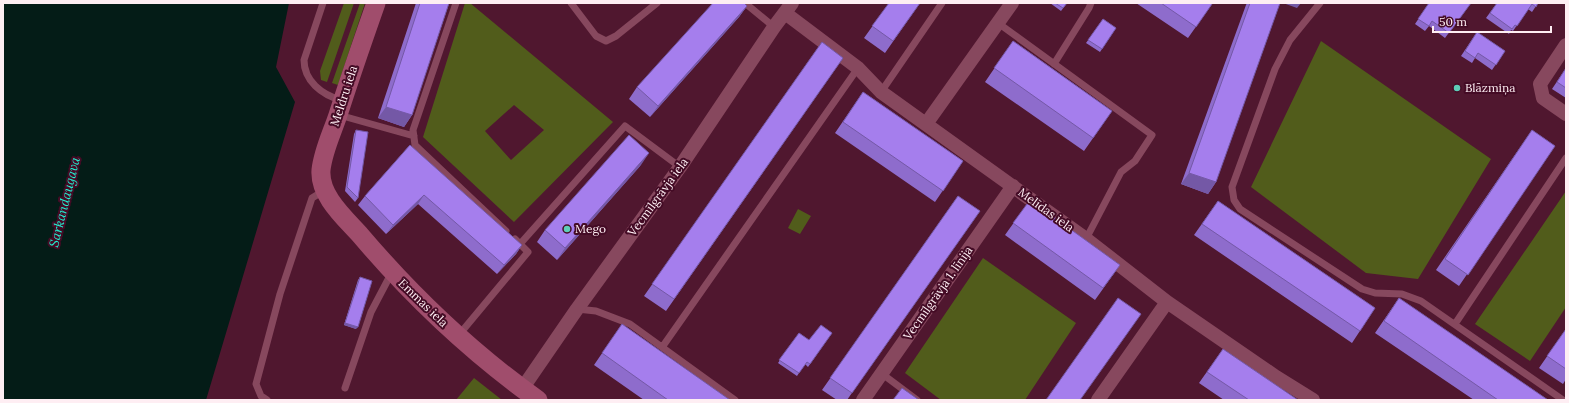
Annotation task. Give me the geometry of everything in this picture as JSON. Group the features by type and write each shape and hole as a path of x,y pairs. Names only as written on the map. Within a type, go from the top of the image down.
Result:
{"street":[{"name":"Meldru iela","path":"325,190 321,171 328,144 376,3"},
{"path":"926,124 1012,3"},
{"name":"Vecmīlgrāvja iela","path":"522,389 577,309 680,167 774,27 789,8"},
{"name":"Melīdas iela","path":"789,8 858,68 881,92 1086,239 1167,302 1276,377 1313,400"},
{"path":"1566,45 1540,84 1543,98 1566,114"},
{"name":"Vecmīlgrāvja 1. līnija","path":"863,400 1013,186"},
{"name":"Emmas iela","path":"325,190 336,207 392,272 458,336 522,389 538,400"},
{"path":"1098,400 1167,302"}],"lane":[{"path":"323,3 304,60 304,69 316,88 340,107 414,136"},
{"path":"456,3 413,130 415,144 528,252 458,336"},
{"path":"571,3 596,36 606,41 616,36 657,3"},
{"path":"745,3 774,27"},
{"path":"881,92 942,3"},
{"path":"1054,64 1091,3"},
{"path":"1320,3 1290,40 1275,69 1232,187 1234,200 1240,209 1362,289 1375,293 1402,294 1421,301 1563,400"},
{"path":"998,23 1152,135 1135,161 1120,172 1086,239"},
{"path":"663,346 858,68"},
{"path":"520,244 625,126 680,167"},
{"path":"1455,324 1566,158"},
{"path":"267,400 261,396 256,384 280,294 312,198 325,190"},
{"path":"345,388 371,312 392,272"},
{"path":"577,309 596,311 630,324 663,346 735,400"},
{"path":"881,373 917,400"}],"green space":[{"path":"344,3 354,3 327,82 321,80 320,71"},
{"path":"360,3 365,3 338,85 332,83"},
{"path":"465,3 470,3 613,122 514,222 423,137","holes":["514,105 544,130 511,160 485,131"]},
{"path":"1321,41 1491,159 1418,279 1366,273 1251,187"},
{"path":"1566,191 1566,307 1530,361 1475,324"},
{"path":"798,209 811,216 800,234 788,228"},
{"path":"983,258 1076,323 1025,400 941,400 905,373"},
{"path":"474,378 502,400 456,400"}],"water":[{"name":"Sarkandaugava","path":"3,3 289,3 276,67 295,102 206,400 3,400"}],"building":[{"path":"420,3 449,3 412,115 386,107"},
{"path":"713,3 744,3 747,6 658,106 637,87"},
{"path":"889,3 920,3 893,41 872,26"},
{"path":"1055,3 1067,3 1063,8"},
{"path":"1161,3 1211,3 1212,4 1196,27"},
{"path":"1250,3 1280,3 1216,182 1189,173"},
{"path":"1429,3 1471,3 1449,33 1432,21 1429,26 1418,19"},
{"path":"1497,3 1538,3 1536,7 1532,4 1517,26 1515,25 1512,29 1490,13"},
{"path":"1103,19 1116,28 1102,49 1088,40"},
{"path":"1477,32 1505,51 1496,65 1478,53 1475,58 1465,51"},
{"path":"1013,41 1112,111 1093,138 994,68"},
{"path":"822,42 843,58 674,299 652,284"},
{"path":"1566,68 1566,88 1557,82"},
{"path":"863,92 963,161 943,191 843,122"},
{"path":"356,130 368,132 358,198 347,187"},
{"path":"1532,130 1555,146 1468,275 1445,259"},
{"path":"629,135 649,153 565,248 545,230"},
{"path":"410,145 522,245 504,265 424,195 393,225 365,196"},
{"path":"958,196 980,211 852,393 830,378"},
{"path":"1030,200 1120,265 1103,288 1013,223"},
{"path":"1218,201 1375,308 1360,331 1202,224"},
{"path":"360,277 372,281 358,327 345,323"},
{"path":"1118,298 1141,314 1080,400 1046,400"},
{"path":"1399,298 1548,400 1498,400 1384,321"},
{"path":"622,324 730,400 668,400 602,353"},
{"path":"821,325 832,333 810,364 807,362 799,373 779,360 799,333 809,340"},
{"path":"1566,329 1566,369 1547,356"},
{"path":"1223,349 1298,400 1249,400 1207,372"},
{"path":"902,388 919,400 893,400"}],"place":[{"name":"Blāzmiņa","path":"1457,88"},
{"name":"Mego","path":"567,229"}]}
